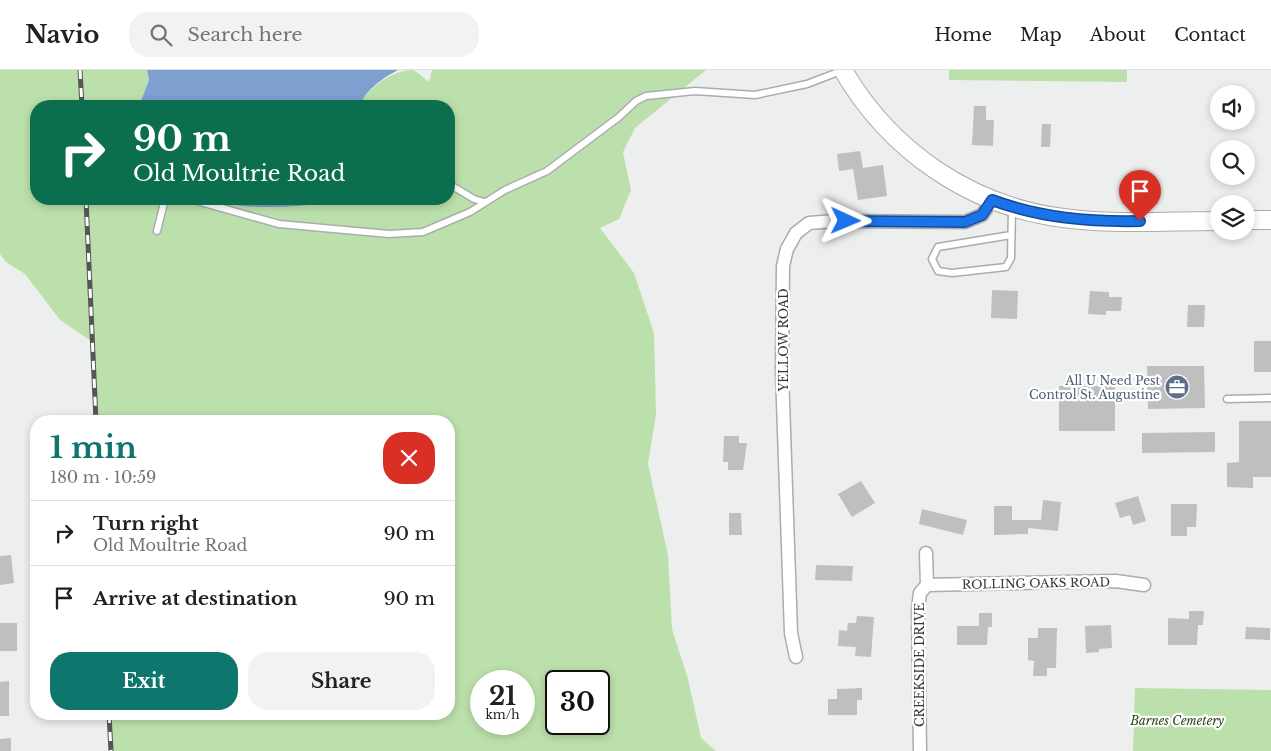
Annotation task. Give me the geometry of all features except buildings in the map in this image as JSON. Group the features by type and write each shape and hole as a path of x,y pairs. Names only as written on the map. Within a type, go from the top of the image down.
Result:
{"main road":[{"path":"843,70 866,105 903,145 944,176 992,200 1012,208 1062,218 1092,221 1210,220"},
{"path":"1255,220 1271,220"}],"street":[{"name":"YELLOW ROAD","path":"796,657 791,633 782,373 783,266 787,249 796,233 810,223 835,221 965,222 982,215 992,200"},
{"name":"CREEKSIDE DRIVE","path":"920,751 918,609 920,593 927,585 926,553"},
{"name":"ROLLING OAKS ROAD","path":"927,585 1116,581 1144,585"}],"lane":[{"path":"211,205 279,224 389,234 423,232 470,212 484,202 547,171 619,117 636,101 646,96 695,91 755,95 807,84 843,70"},
{"path":"455,188 474,199 484,202"},
{"path":"157,231 164,205"},
{"path":"1011,235 938,247 932,260 938,271 952,273 1006,267 1011,258 1012,208"},
{"path":"1228,399 1271,398"}],"green space":[{"path":"0,70 147,70 149,80 141,100 30,100 30,205 273,206 455,205 455,100 363,100 374,87 397,73 413,70 429,82 432,70 706,70 635,128 623,152 631,190 619,219 600,228 634,273 654,333 656,414 648,464 668,555 672,629 688,679 701,738 716,751 112,751 110,720 455,720 455,415 98,415 94,343 60,320 25,274 6,262 0,254"},
{"path":"949,70 1127,70 1127,82 949,80"},
{"name":"Barnes Cemetery","path":"1135,688 1271,690 1271,751 1133,751"}],"water":[{"path":"147,70 398,70 381,80 366,94 363,100 141,100 149,80"},
{"path":"235,205 306,205 277,207"}],"railway":[{"path":"80,70 82,100"},
{"path":"86,205 96,415"},
{"path":"109,720 111,751"}],"place":[{"name":"All U Need Pest Control St. Augustine","path":"1177,387"}],"route":[{"path":"846,221 965,222 982,215 992,200 1012,208 1062,218 1092,221 1140,221"}]}
